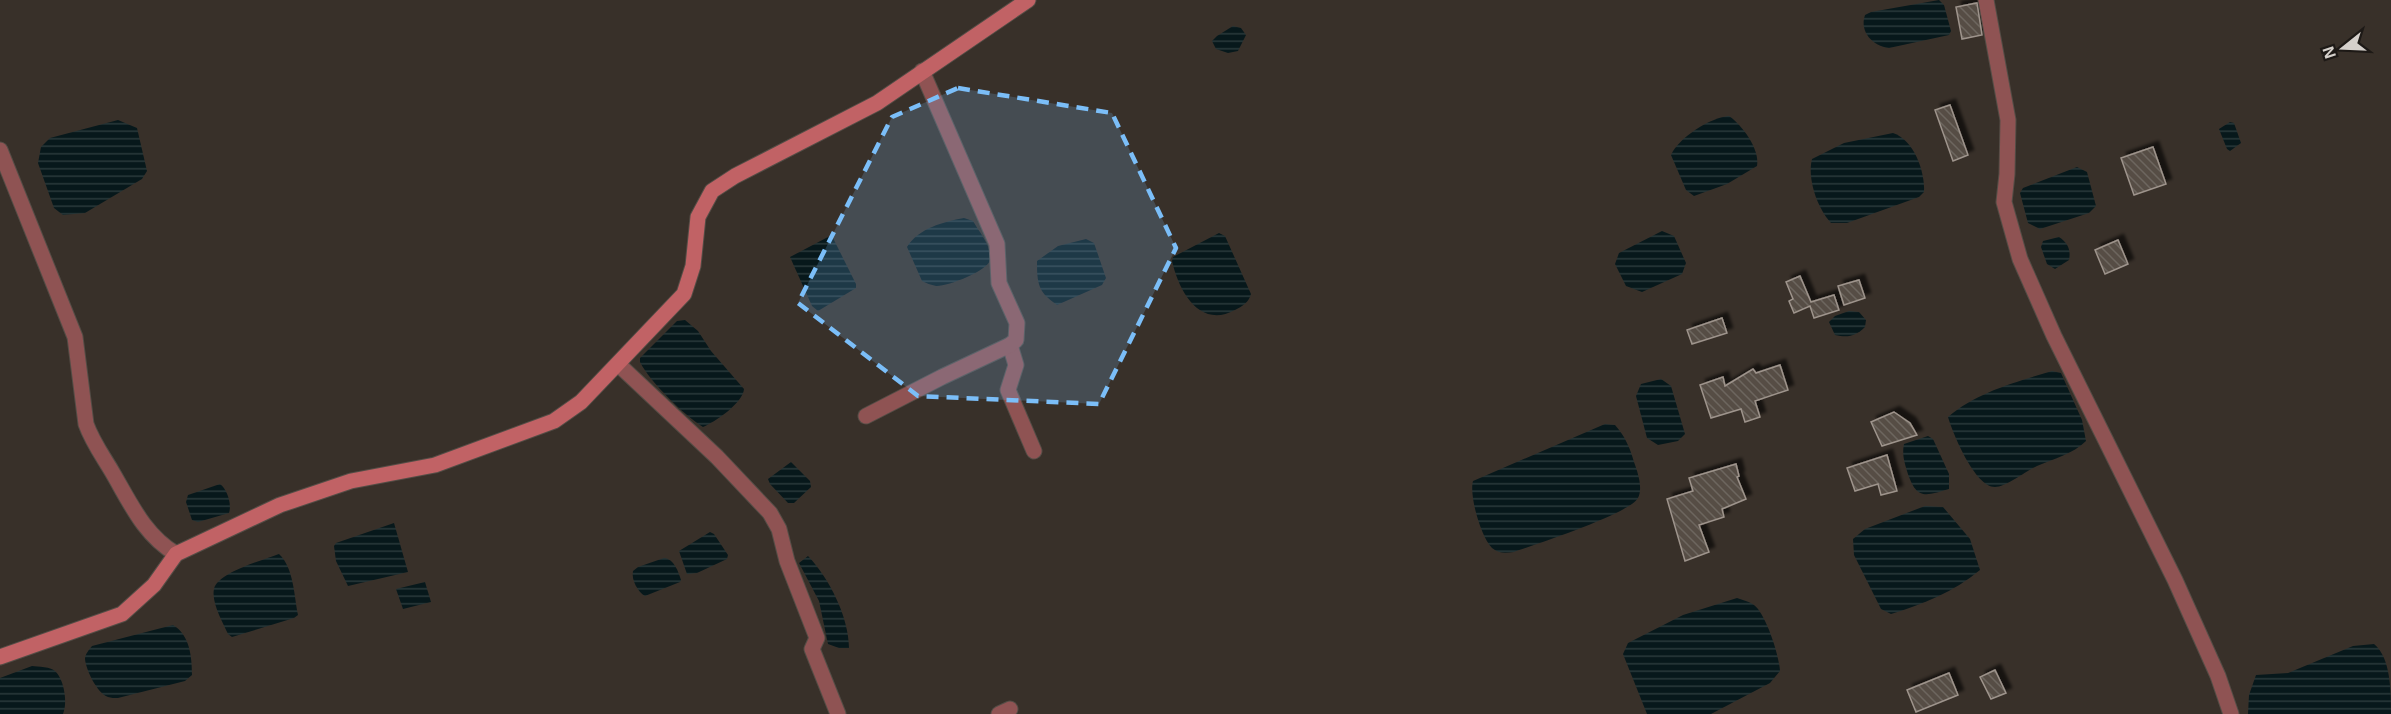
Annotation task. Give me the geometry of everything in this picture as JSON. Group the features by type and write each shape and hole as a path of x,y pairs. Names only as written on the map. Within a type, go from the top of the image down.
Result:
{"main road":[{"path":"0,657 122,614 154,585 176,554 280,505 351,481 435,465 554,421 581,402 684,294 693,266 698,217 712,191 735,176 877,103 1028,0"}],"street":[{"path":"1986,0 2008,120 2004,202 2020,260 2054,336 2175,580 2218,676 2231,714"},
{"path":"866,416 1016,340 1017,323 999,283 997,244 922,71"},
{"path":"0,150 75,337 86,424 91,438 135,513 163,546 176,554"},
{"path":"1010,345 1016,365 1008,390 1034,451"},
{"path":"618,364 717,457 770,513 779,529 787,561 817,638 812,649 838,714"}],"highlighted area":[{"path":"958,88 1112,113 1176,248 1099,404 918,396 798,303 892,117"}],"shaded area":[{"path":"1939,0 1944,5 1951,31 1949,35 1889,48 1873,41 1864,27 1865,15 1871,12"},
{"path":"1233,26 1241,28 1246,35 1238,51 1228,53 1216,49 1212,41"},
{"path":"1729,116 1739,125 1753,145 1757,166 1727,184 1694,196 1686,190 1671,155 1688,135 1713,120"},
{"path":"118,120 137,128 147,171 142,179 85,213 63,215 54,208 38,163 41,147 50,138"},
{"path":"2230,122 2234,123 2241,143 2230,151 2219,129"},
{"path":"1893,133 1907,142 1917,157 1923,175 1924,192 1919,197 1847,223 1831,223 1821,209 1814,192 1811,175 1812,159 1844,143"},
{"path":"2077,167 2087,172 2096,206 2089,213 2040,229 2028,223 2020,193 2023,188"},
{"path":"964,218 973,221 987,244 990,255 988,264 966,278 941,286 922,281 907,247 912,240 925,231 940,224"},
{"path":"1662,231 1674,236 1686,263 1682,274 1642,292 1626,286 1615,264 1619,253"},
{"path":"1219,233 1225,236 1251,294 1247,302 1238,308 1223,315 1211,315 1193,304 1186,295 1172,261 1173,257"},
{"path":"828,237 833,238 856,288 818,311 812,306 790,257"},
{"path":"2059,237 2068,247 2070,256 2069,260 2055,269 2047,264 2041,247 2043,241"},
{"path":"1086,239 1094,243 1106,278 1102,285 1057,305 1046,296 1040,287 1037,261 1058,246"},
{"path":"1849,311 1859,312 1866,320 1865,327 1852,336 1835,335 1829,322 1835,316"},
{"path":"685,320 698,331 711,351 744,389 734,406 703,427 668,398 640,362 640,358 677,321"},
{"path":"2052,371 2061,373 2082,420 2086,441 2069,453 2037,466 2005,484 1995,487 1987,485 1966,458 1948,417 1984,394"},
{"path":"1661,379 1671,386 1685,434 1678,441 1658,445 1647,438 1636,396 1641,384"},
{"path":"1605,424 1615,425 1629,447 1639,480 1638,498 1618,512 1561,536 1514,552 1505,553 1492,548 1477,516 1473,481"},
{"path":"1928,436 1933,439 1949,474 1949,489 1933,494 1922,494 1917,491 1910,480 1903,451 1904,444"},
{"path":"791,462 810,481 811,487 794,503 788,503 768,479"},
{"path":"220,484 228,497 229,513 198,522 192,520 186,502 188,495"},
{"path":"1925,506 1943,507 1970,539 1980,570 1960,585 1938,596 1891,614 1881,609 1854,555 1853,539 1865,529"},
{"path":"394,523 408,572 348,586 336,561 334,546 336,543"},
{"path":"710,532 714,534 728,555 727,559 697,573 687,574 679,551"},
{"path":"279,554 291,574 298,615 232,637 228,634 216,606 214,589 217,583 232,572"},
{"path":"808,556 823,575 842,611 849,648 839,648 828,644 819,601 799,563"},
{"path":"664,558 673,563 677,569 680,582 645,596 636,585 633,571"},
{"path":"425,582 431,602 403,609 396,589"},
{"path":"1737,598 1754,605 1762,615 1778,656 1780,671 1770,683 1711,714 1647,714 1623,654 1628,643 1683,615"},
{"path":"173,625 179,629 186,640 192,675 185,681 118,698 108,697 100,691 90,675 85,659 92,646"},
{"path":"2374,644 2380,650 2387,666 2391,714 2248,714 2249,695 2256,675 2288,673 2353,646"},
{"path":"32,666 51,669 59,676 65,698 63,714 0,714 0,678"}],"building":[{"path":"1977,3 1982,35 1962,39 1956,7"},
{"path":"1950,105 1968,155 1953,161 1935,110"},
{"path":"2153,147 2166,184 2134,195 2121,158"},
{"path":"2118,240 2128,264 2105,274 2095,250"},
{"path":"1800,276 1811,302 1834,295 1839,310 1814,318 1810,306 1794,313 1789,301 1793,299 1786,282"},
{"path":"1859,280 1865,298 1844,305 1838,286"},
{"path":"1722,318 1727,333 1692,344 1687,330"},
{"path":"1780,365 1788,390 1755,401 1760,417 1745,422 1741,409 1711,418 1700,385 1723,377 1725,386 1753,369 1756,373"},
{"path":"1894,412 1910,423 1917,435 1882,446 1871,422"},
{"path":"1887,455 1897,491 1881,495 1878,484 1855,491 1847,468"},
{"path":"1736,464 1739,476 1737,477 1746,499 1722,509 1724,517 1699,525 1709,552 1685,561 1667,499 1693,491 1689,478"},
{"path":"1995,670 2006,693 1991,699 1980,677"},
{"path":"1949,673 1958,695 1916,712 1907,690"}]}
